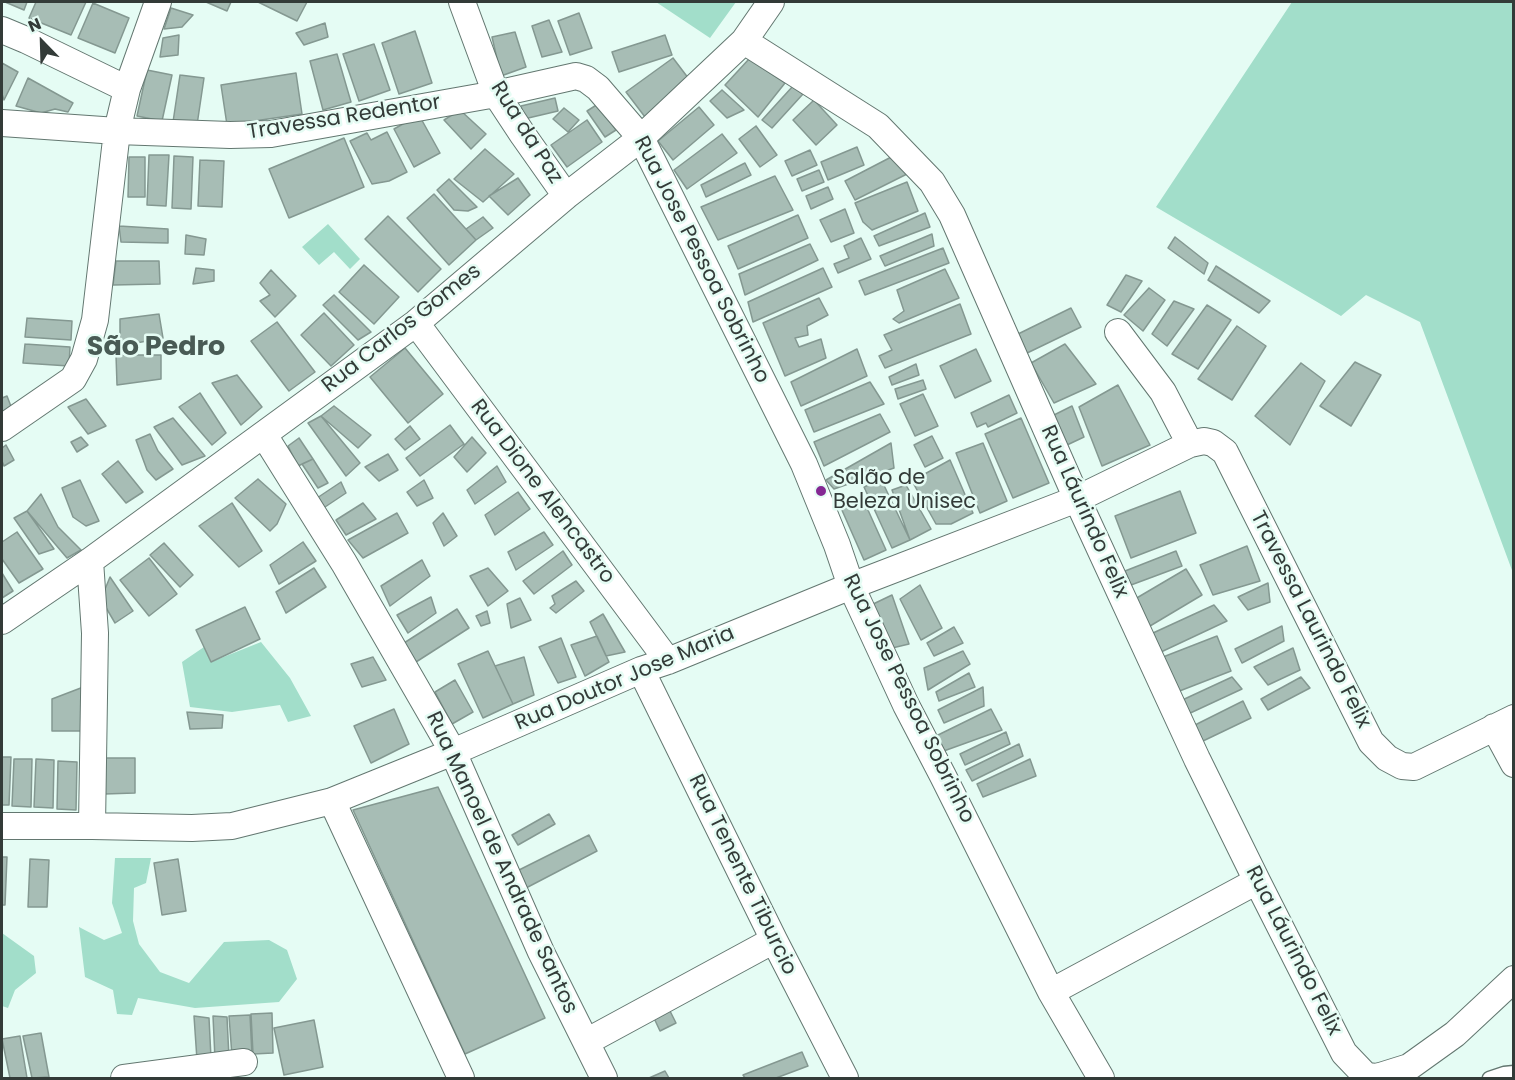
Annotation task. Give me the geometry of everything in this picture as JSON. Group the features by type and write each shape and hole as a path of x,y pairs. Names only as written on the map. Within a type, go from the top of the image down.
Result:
{"street":[{"path":"2,428 73,379 84,359 94,320 117,131 127,89 158,2"},
{"name":"Rua da Paz","path":"462,2 496,94 566,196"},
{"name":"Rua Carlos Gomes","path":"2,621 90,561 416,323 566,196 641,138 744,41 771,2"},
{"path":"2,30 127,89"},
{"name":"Rua Láurindo Felix","path":"744,41 878,126 932,182 952,215 1077,499 1197,759 1344,1053 1366,1076 1377,1077 1409,1067 1455,1034 1514,979"},
{"name":"Travessa Redentor","path":"2,123 117,131 271,134 496,94 576,76"},
{"name":"Rua Jose Pessoa Sobrinho","path":"576,76 586,79 597,87 641,138 804,464 851,586 906,705 1052,992 1101,1078"},
{"name":"Rua Dione Alencastro","path":"416,323 668,661"},
{"path":"1118,332 1163,392 1190,444"},
{"name":"Rua Manoel de Andrade Santos","path":"264,435 344,563 453,752 541,952 604,1078"},
{"name":"Travessa Laurindo Felix","path":"1190,444 1204,441 1213,443 1225,452 1371,742 1387,758 1402,766 1414,766 1504,722"},
{"name":"Rua Doutor Jose Maria","path":"2,826 192,828 232,826 332,801 453,752 641,670 1077,499 1190,444"},
{"path":"90,561 95,633 92,826"},
{"name":"Rua Tenente Tiburcio","path":"641,670 845,1078"},
{"path":"1504,722 1514,764"},
{"path":"332,801 461,1078"},
{"path":"1052,992 1257,882"},
{"path":"586,1042 774,940"},
{"path":"123,1078 244,1062"}],"lane":[{"path":"1489,1078 1514,1072"}],"green space":[{"path":"656,2 736,2 710,38"},
{"path":"1292,2 1513,2 1513,573 1420,322 1366,295 1341,316 1156,207"},
{"path":"328,224 360,259 350,269 334,252 319,265 302,247"},
{"path":"261,642 290,678 311,716 288,722 280,705 232,712 190,707 182,662 204,647 211,662"},
{"path":"115,858 151,858 146,883 134,888 133,921 139,944 160,972 189,983 224,942 269,940 287,950 297,979 279,1002 195,1008 138,998 132,1015 117,1014 113,990 85,977 79,927 104,940 122,933 112,903"},
{"path":"2,933 34,956 36,973 15,990 8,1008 2,1006"}],"building":[{"path":"5,2 27,2 24,10"},
{"path":"36,2 86,2 71,35 29,18"},
{"path":"206,2 231,2 227,11"},
{"path":"258,2 307,2 297,21"},
{"path":"93,3 129,18 115,53 78,38"},
{"path":"171,8 193,15 182,27 164,29"},
{"path":"579,13 592,48 570,55 558,21"},
{"path":"549,20 562,52 542,57 532,26"},
{"path":"325,23 328,37 304,45 296,33"},
{"path":"415,31 432,83 399,94 382,43"},
{"path":"515,32 526,67 501,76 492,37"},
{"path":"179,35 178,55 160,57 163,38"},
{"path":"665,35 672,55 619,72 612,52"},
{"path":"374,44 390,90 359,101 343,54"},
{"path":"337,54 351,102 323,110 310,61"},
{"path":"673,58 692,83 645,117 626,92"},
{"path":"749,59 785,83 758,117 725,85"},
{"path":"2,63 18,72 4,100 2,94"},
{"path":"147,70 172,75 162,121 137,116"},
{"path":"296,73 302,114 227,125 221,85"},
{"path":"180,75 204,78 197,125 173,122"},
{"path":"28,78 73,103 68,112 55,109 41,113 16,106"},
{"path":"793,86 803,94 772,128 762,120"},
{"path":"722,90 744,110 727,118 710,101"},
{"path":"555,98 558,111 524,119 521,106"},
{"path":"814,100 837,125 816,145 793,120"},
{"path":"598,104 616,130 605,137 587,111"},
{"path":"699,107 714,125 673,160 658,141"},
{"path":"564,108 579,120 568,132 553,119"},
{"path":"460,110 486,134 471,149 444,120"},
{"path":"419,115 440,153 414,167 394,129"},
{"path":"587,120 602,142 567,167 551,145"},
{"path":"756,126 777,155 760,167 739,139"},
{"path":"387,132 407,172 389,181 372,184 350,141 367,133 371,140"},
{"path":"722,134 737,153 687,189 674,170"},
{"path":"344,138 364,187 289,218 269,169"},
{"path":"857,147 864,165 828,180 821,162"},
{"path":"485,149 514,174 483,202 454,179"},
{"path":"810,150 817,165 792,176 785,161"},
{"path":"897,154 907,174 855,200 845,181"},
{"path":"149,155 169,155 166,206 147,205"},
{"path":"174,156 193,157 191,209 172,208"},
{"path":"129,157 145,157 145,197 128,197"},
{"path":"200,160 224,161 222,207 198,206"},
{"path":"745,163 751,175 706,197 701,185"},
{"path":"819,170 824,182 802,191 797,179"},
{"path":"775,176 793,210 718,240 701,207"},
{"path":"518,178 530,195 508,215 489,196"},
{"path":"449,179 477,207 468,211 454,210 437,190"},
{"path":"907,182 918,211 872,230 863,222 855,203"},
{"path":"828,187 833,199 811,209 806,196"},
{"path":"434,194 476,240 449,265 407,218"},
{"path":"845,209 854,233 831,242 820,220"},
{"path":"925,213 930,227 879,246 874,236"},
{"path":"798,215 808,238 738,269 728,246"},
{"path":"388,216 441,269 418,292 365,239"},
{"path":"483,217 493,228 476,240 466,229"},
{"path":"119,226 168,229 168,243 121,242"},
{"path":"932,234 934,246 885,266 880,256"},
{"path":"186,235 206,239 204,255 185,254"},
{"path":"1175,237 1208,263 1204,274 1168,248"},
{"path":"861,238 871,259 838,273 834,264 849,258 844,246"},
{"path":"810,244 818,260 745,295 739,274"},
{"path":"943,248 949,263 865,295 859,281"},
{"path":"116,261 159,261 160,284 113,285"},
{"path":"364,265 399,297 374,324 339,292"},
{"path":"1216,266 1270,301 1259,313 1208,280"},
{"path":"196,268 214,270 214,281 193,284"},
{"path":"823,268 832,287 753,322 748,302"},
{"path":"945,269 959,298 899,323 893,319 904,311 897,290"},
{"path":"271,270 296,296 275,317 260,301 270,295 260,283"},
{"path":"1126,275 1142,281 1121,312 1107,305"},
{"path":"1149,288 1165,300 1143,331 1124,315"},
{"path":"334,295 371,332 358,340 323,305"},
{"path":"819,298 828,315 807,326 808,335 795,338 799,347 821,339 826,358 785,376 763,323"},
{"path":"1174,301 1194,309 1167,346 1152,334"},
{"path":"960,304 971,334 885,368 879,356 892,350 884,335"},
{"path":"1207,305 1231,320 1198,369 1172,354"},
{"path":"1071,308 1081,327 1023,355 1014,336"},
{"path":"324,313 354,345 331,366 301,335"},
{"path":"159,314 163,338 120,346 120,319"},
{"path":"27,318 72,321 71,340 25,337"},
{"path":"277,322 315,372 289,391 251,341"},
{"path":"1237,326 1266,346 1232,400 1198,379"},
{"path":"25,344 70,347 69,366 23,363"},
{"path":"1065,344 1096,384 1054,403 1031,363"},
{"path":"405,348 443,394 408,423 370,377"},
{"path":"857,349 867,376 801,406 791,382"},
{"path":"976,349 991,381 955,398 940,366"},
{"path":"116,355 161,355 161,379 117,385"},
{"path":"1355,362 1381,375 1351,426 1320,406"},
{"path":"1301,363 1325,381 1290,445 1255,416"},
{"path":"916,364 919,375 892,385 889,377"},
{"path":"237,375 262,407 241,425 212,383"},
{"path":"923,380 926,389 898,399 895,389"},
{"path":"870,382 884,404 814,432 805,410"},
{"path":"1118,385 1150,445 1102,466 1079,407"},
{"path":"200,393 226,433 212,445 179,407"},
{"path":"923,394 938,426 915,436 900,404"},
{"path":"1009,395 1017,413 988,427 986,423 977,427 971,413"},
{"path":"7,396 12,409 2,413 2,398"},
{"path":"86,399 106,426 88,434 68,407"},
{"path":"334,406 371,435 358,448 321,416"},
{"path":"1072,406 1084,437 1067,445 1052,416"},
{"path":"880,414 890,432 824,466 814,442"},
{"path":"321,416 360,463 346,476 308,423"},
{"path":"173,418 205,456 182,465 154,427"},
{"path":"1021,418 1049,483 1013,498 985,434"},
{"path":"450,425 464,444 420,476 406,458"},
{"path":"410,426 420,439 405,450 395,439"},
{"path":"150,434 158,451 173,469 156,480 147,470 136,440"},
{"path":"932,436 943,458 925,467 914,445"},
{"path":"81,437 88,445 77,452 71,442"},
{"path":"472,437 486,453 467,472 454,457"},
{"path":"299,438 313,459 298,466 288,446"},
{"path":"891,443 894,468 834,489 826,480"},
{"path":"983,443 1007,501 980,513 956,453"},
{"path":"6,445 14,460 4,466 2,448"},
{"path":"388,454 398,470 379,481 365,467"},
{"path":"313,459 328,483 318,488 302,464"},
{"path":"950,460 973,513 951,524 936,524 912,481"},
{"path":"118,461 143,492 126,503 102,474"},
{"path":"497,466 506,482 475,504 467,490"},
{"path":"258,479 286,504 277,524 270,531 235,498"},
{"path":"881,479 910,540 892,548 864,487"},
{"path":"80,480 99,521 86,526 73,517 62,488"},
{"path":"424,480 433,498 417,506 407,492"},
{"path":"341,482 346,493 322,509 317,498"},
{"path":"906,485 931,529 910,540 892,490"},
{"path":"1180,491 1196,533 1131,558 1115,516"},
{"path":"518,492 530,509 495,535 485,515"},
{"path":"41,494 58,527 81,550 67,558 27,511"},
{"path":"863,499 886,550 864,560 841,508"},
{"path":"232,503 262,551 239,567 199,526"},
{"path":"363,503 376,519 346,535 336,520"},
{"path":"27,511 54,549 39,554 14,518"},
{"path":"397,513 408,533 363,558 348,540"},
{"path":"443,513 457,536 444,546 433,523"},
{"path":"17,532 43,569 19,583 2,559 2,542"},
{"path":"544,532 553,545 516,570 508,552"},
{"path":"303,542 316,561 279,584 270,565"},
{"path":"164,543 193,575 180,587 150,555"},
{"path":"1247,546 1260,581 1213,595 1200,565"},
{"path":"563,551 572,565 534,594 523,581"},
{"path":"1176,551 1182,566 1131,585 1125,571"},
{"path":"149,558 177,594 149,616 120,580"},
{"path":"422,560 430,576 390,606 381,586"},
{"path":"314,568 326,587 286,613 276,592"},
{"path":"488,568 508,591 488,606 470,576"},
{"path":"1186,569 1202,595 1150,626 1135,599"},
{"path":"2,573 13,591 2,598"},
{"path":"110,577 133,611 115,623 101,599"},
{"path":"576,581 584,591 556,613 550,608 555,604 552,596"},
{"path":"1268,583 1270,602 1248,610 1238,597"},
{"path":"920,585 942,628 921,640 900,599"},
{"path":"892,595 909,644 888,649 869,606"},
{"path":"431,597 436,613 408,633 397,615"},
{"path":"520,598 531,620 511,628 507,604"},
{"path":"1214,605 1227,621 1161,652 1153,633"},
{"path":"245,607 260,639 211,662 196,630"},
{"path":"457,609 469,628 416,662 404,643"},
{"path":"487,611 490,623 481,626 476,616"},
{"path":"603,614 625,652 606,656 590,622"},
{"path":"1282,626 1284,641 1242,663 1235,649"},
{"path":"954,627 963,643 934,656 927,643"},
{"path":"597,636 609,662 585,676 571,645"},
{"path":"1217,636 1231,671 1177,692 1163,657"},
{"path":"561,638 576,677 558,683 539,647"},
{"path":"1293,648 1300,670 1268,685 1254,667"},
{"path":"488,651 513,704 483,718 458,664"},
{"path":"963,651 970,664 928,690 924,668"},
{"path":"373,657 386,680 362,687 351,664"},
{"path":"524,657 534,695 513,704 495,666"},
{"path":"969,673 975,687 939,701 936,692"},
{"path":"1232,677 1242,689 1186,715 1178,702"},
{"path":"1301,677 1310,688 1268,710 1261,699"},
{"path":"455,680 473,712 452,724 435,692"},
{"path":"86,686 85,731 52,731 52,699"},
{"path":"983,687 984,706 944,723 938,710"},
{"path":"1243,701 1251,718 1203,741 1193,726"},
{"path":"394,709 409,744 371,763 354,726"},
{"path":"991,709 1002,730 941,752 936,736"},
{"path":"187,712 223,715 222,728 190,729"},
{"path":"1006,732 1010,744 965,765 960,754"},
{"path":"1019,744 1023,756 972,781 966,770"},
{"path":"2,757 11,757 9,805 2,805"},
{"path":"104,758 135,758 135,793 104,794"},
{"path":"14,759 32,759 31,807 12,806"},
{"path":"36,759 54,760 53,808 34,807"},
{"path":"1030,759 1036,776 983,797 977,784"},
{"path":"58,761 77,762 76,810 57,809"},
{"path":"438,787 545,1018 465,1054 353,810"},
{"path":"549,814 555,824 518,845 512,835"},
{"path":"589,835 597,851 526,888 517,871"},
{"path":"2,857 7,857 5,905 2,905"},
{"path":"30,859 49,860 47,907 28,907"},
{"path":"178,859 186,911 162,915 154,863"},
{"path":"669,1009 676,1023 660,1031 653,1016"},
{"path":"272,1013 273,1053 253,1054 251,1014"},
{"path":"250,1015 252,1055 232,1056 229,1016"},
{"path":"194,1016 209,1018 211,1058 197,1060"},
{"path":"213,1016 227,1017 229,1058 215,1059"},
{"path":"314,1020 323,1067 284,1075 274,1028"},
{"path":"41,1033 49,1077 32,1078 23,1036"},
{"path":"20,1036 27,1078 10,1078 2,1039"},
{"path":"802,1052 808,1066 776,1078 745,1078 743,1075"},
{"path":"665,1071 669,1078 649,1078"}],"place":[{"name":"Salão de Beleza Unisec","path":"821,491"}],"district":[{"name":"São Pedro","path":"156,348"}]}
